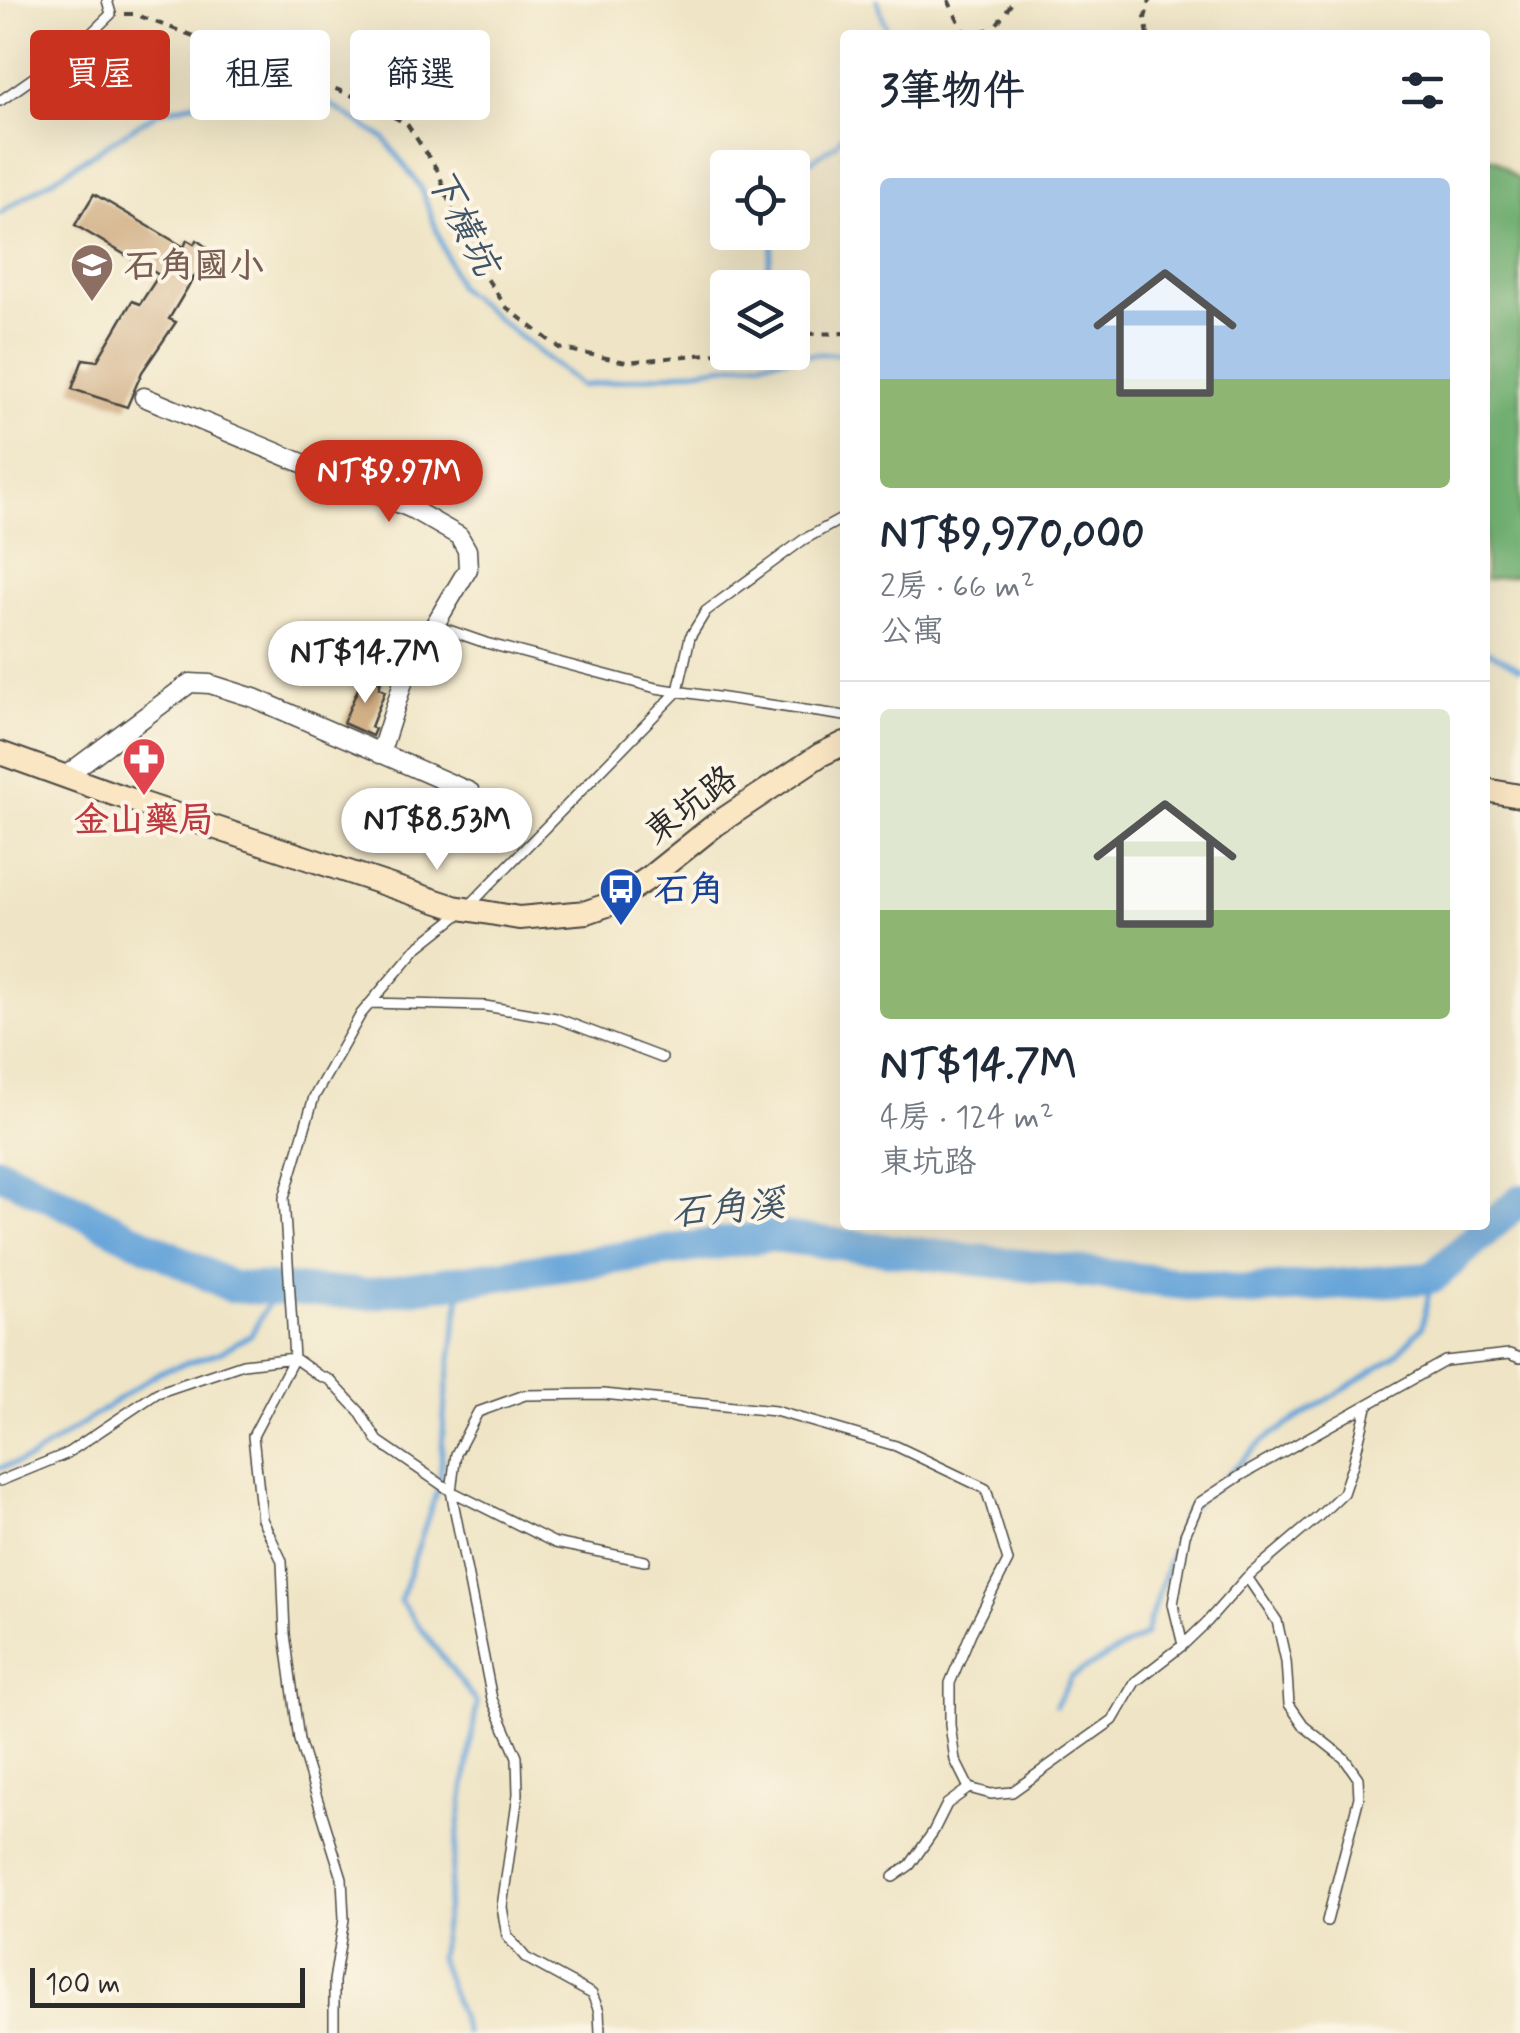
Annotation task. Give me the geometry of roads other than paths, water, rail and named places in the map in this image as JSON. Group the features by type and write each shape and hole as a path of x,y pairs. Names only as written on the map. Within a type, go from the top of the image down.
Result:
{"street":[{"path":"144,397 410,508 459,536 467,550 468,570 406,674 380,754"},
{"path":"64,777 190,683 210,684 254,698 470,792"},
{"name":"東坑路","path":"0,753 454,907 519,918 587,912 610,904 716,825 820,754 840,745"},
{"path":"1490,791 1520,796"}],"lane":[{"path":"0,100 76,48 112,14 107,0"},
{"path":"334,2033 334,1981 344,1918 342,1878 299,1740 282,1562 262,1519 253,1436 294,1358 284,1198 314,1097 361,1014 418,946 466,909 678,691 690,637 706,611 803,540 840,520"},
{"path":"434,625 486,643 656,688 840,715"},
{"path":"370,1004 485,1006 556,1018 662,1058"},
{"path":"1183,1644 1172,1604 1185,1536 1199,1503 1445,1361 1509,1354 1520,1358"},
{"path":"0,1482 66,1454 157,1393 243,1364 294,1358 330,1380 359,1411 378,1441 451,1491 555,1544 646,1561"},
{"path":"600,2033 599,2011 592,1994 526,1958 507,1936 502,1906 518,1794 516,1757 492,1699 451,1491 456,1454 478,1412 525,1396 604,1394 775,1411 896,1446 986,1489 1008,1561 950,1682 950,1726 955,1760 969,1788 991,1794 1012,1792 1113,1720 1135,1682 1183,1644 1248,1576 1343,1492 1367,1406"},
{"path":"1248,1576 1277,1622 1286,1662 1288,1704 1305,1728 1344,1758 1358,1778 1359,1798 1327,1921"},
{"path":"893,1877 910,1865 947,1804 969,1788"}],"waterway":[{"path":"877,0 887,30"},
{"name":"下橫坑","path":"0,213 158,112 218,97 291,91 327,103 384,138 421,188 458,287 581,386 813,354 840,354"},
{"path":"810,162 840,138"},
{"path":"768,270 771,250"},
{"name":"下橫坑","path":"1490,652 1520,668"},
{"name":"石角溪","path":"0,1172 232,1287 367,1294 770,1236 1244,1291 1432,1278 1486,1230"},
{"name":"石角溪","path":"1490,1227 1520,1200"},
{"path":"1205,1495 1265,1439 1393,1358 1422,1327 1432,1278"},
{"path":"462,1281 445,1400 440,1481 400,1601 477,1703 439,1958 466,2033"},
{"path":"0,1468 30,1459 159,1372 218,1353 251,1335 276,1289"},
{"path":"1056,1705 1071,1677 1145,1635 1184,1514 1197,1502"}],"place":[{"name":"石角國小","path":"92,303"},
{"name":"金山藥局","path":"144,797"},
{"name":"石角","path":"621,927"}]}
